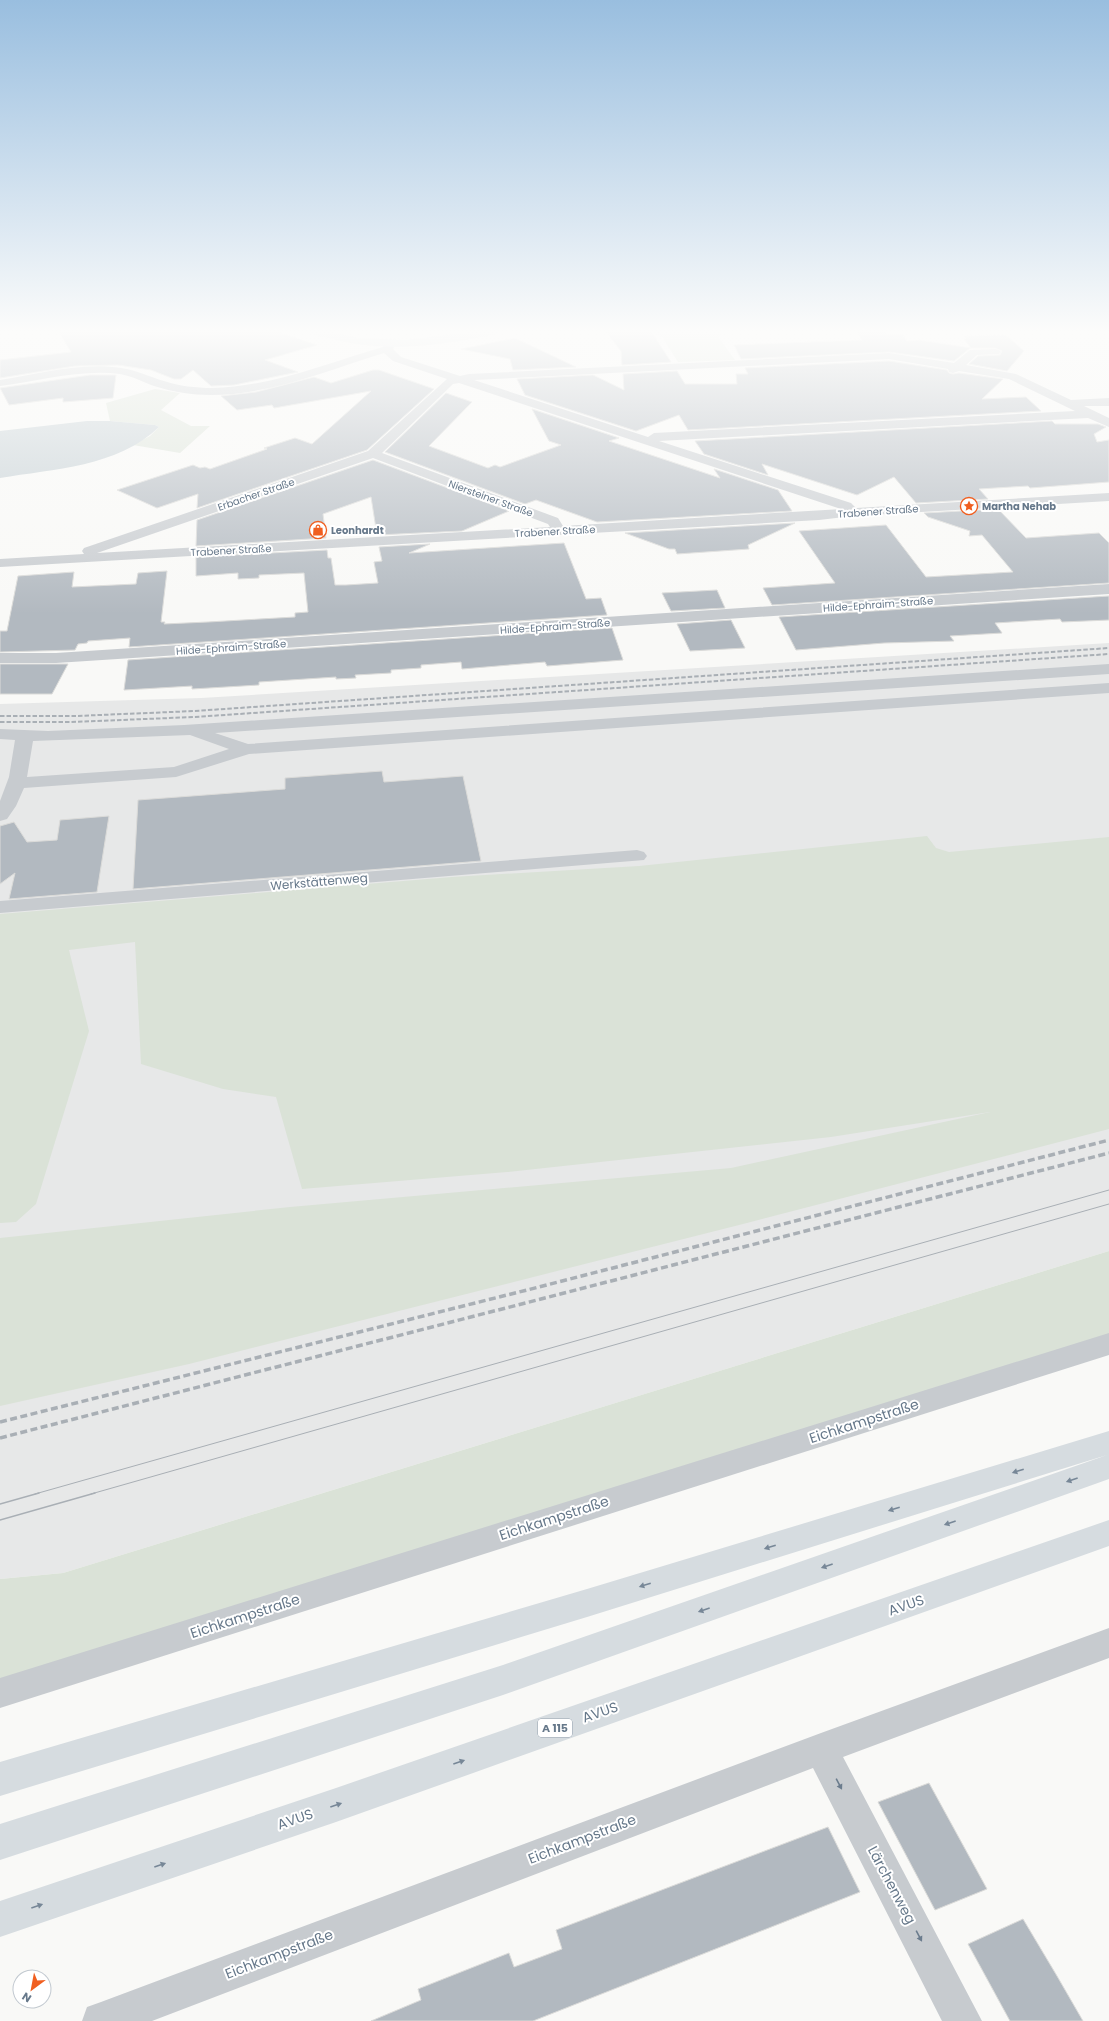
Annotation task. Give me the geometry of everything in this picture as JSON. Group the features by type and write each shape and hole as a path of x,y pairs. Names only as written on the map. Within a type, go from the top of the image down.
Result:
{"main road":[{"path":"0,1779 1109,1443"},
{"path":"0,1842 503,1680 1109,1468"},
{"name":"AVUS","path":"0,1919 336,1805 1109,1533"}],"street":[{"name":"Erbacher Straße","path":"79,559 81,553 373,454 403,425"},
{"path":"604,425 846,506 853,512"},
{"path":"643,438 879,425"},
{"name":"Niersteiner Straße","path":"373,454 554,521 559,531"},
{"name":"Trabener Straße","path":"0,563 819,516 853,512 1109,496"},
{"name":"Hilde-Ephraim-Straße","path":"0,658 56,658 1109,589"},
{"path":"0,734 97,734 184,730 1109,669"},
{"path":"17,783 176,772 247,750 1109,688"},
{"path":"184,730 247,750"},
{"path":"0,815 10,804 17,783 25,735"},
{"name":"Werkstättenweg","path":"0,907 637,856"},
{"name":"Eichkampstraße","path":"0,1693 1109,1344"},
{"name":"Eichkampstraße","path":"101,2021 821,1749 1109,1643"},
{"name":"Lärchenweg","path":"821,1749 963,2021"}],"shaded area":[{"path":"49,425 156,425 159,427 143,440 124,451 105,458 63,468 0,478 0,431"},
{"path":"156,425 210,426 180,453 133,445 150,436 159,427"},
{"path":"1109,643 1109,1251 63,1573 0,1579 0,704 201,698"},
{"path":"927,836 936,848 949,852 1109,837 1109,1129 747,1223 189,1364 0,1406 0,1238 290,1207 731,1168 990,1112 831,1137 507,1172 302,1189 276,1097 223,1089 141,1064 135,942 69,950 89,1031 36,1204 16,1222 0,1223 0,914 452,877 639,866"},
{"path":"1109,1251 1109,1334 0,1683 0,1579 63,1573"}],"building":[{"path":"333,425 394,425 367,450 197,508 198,494 157,508 117,490 193,465 200,468 205,467 210,469 267,449 264,448 295,438 312,444"},
{"path":"413,425 449,425 429,446 488,468 495,465 500,467 561,445 549,441 541,425 581,425 619,438 609,441 720,478 714,469 778,490 792,511 597,522 536,500 525,504 385,452"},
{"path":"618,425 651,425 636,431"},
{"path":"685,425 775,425 688,430"},
{"path":"975,425 1102,425 1106,427 1094,434 1097,442 1109,440 1109,482 1030,488 1028,486 979,489 988,499 916,503 894,477 857,495 762,464 768,475 704,454 695,441"},
{"path":"373,460 509,511 462,531 377,535 371,497 323,514 326,538 196,546 197,520"},
{"path":"998,509 1026,538 1099,533 1109,543 1109,583 772,605 763,588 835,583 799,531 886,525 926,577 1013,572 982,535 969,536 970,531 928,517 924,513"},
{"path":"795,523 748,545 749,549 677,554 675,549 669,549 625,533"},
{"path":"564,543 586,599 601,598 607,615 129,647 130,638 88,641 87,643 78,644 75,650 0,652 0,631 7,631 18,576 74,572 72,587 136,584 138,573 167,571 161,622 165,622 164,624 295,617 295,613 308,612 304,573 259,575 259,578 238,579 238,573 196,576 196,557 327,550 328,558 331,558 335,585 346,585 378,583 374,562 382,561 379,547 430,544 409,553"},
{"path":"717,590 725,608 671,611 662,593"},
{"path":"1109,596 1109,620 1062,622 1060,619 995,623 1002,633 950,636 954,641 884,643 796,650 779,617"},
{"path":"731,620 745,648 690,651 677,624"},
{"path":"612,628 623,660 547,666 545,662 462,669 461,662 421,665 421,668 391,670 391,673 355,675 356,678 336,679 336,677 259,682 259,685 192,689 192,686 124,690 128,660"},
{"path":"0,664 68,664 52,694 0,694"},
{"path":"382,771 384,782 463,776 481,861 133,889 138,800 285,789 285,778"},
{"path":"109,816 97,892 9,899 15,873 0,884 0,826 14,822 27,842 57,840 60,820"},
{"path":"929,1783 987,1889 935,1910 878,1802"},
{"path":"828,1827 860,1892 533,2021 371,2021 421,2000 418,1989 509,1953 514,1967 562,1949 556,1930"},
{"path":"1023,1919 1083,2021 1010,2021 968,1944"}],"tram line":[{"path":"35,1494 1109,1190"},
{"path":"91,1494 1109,1204"},
{"path":"0,1504 39,1493"},
{"path":"0,1520 95,1493"}],"railway":[{"path":"0,716 76,716 195,711 1109,648"},
{"path":"0,722 71,722 195,717 1109,654"},
{"path":"0,1422 539,1287 1109,1140"},
{"path":"0,1438 1109,1153"}],"place":[{"name":"Martha Nehab","path":"969,506"},
{"name":"Leonhardt","path":"318,530"}]}
